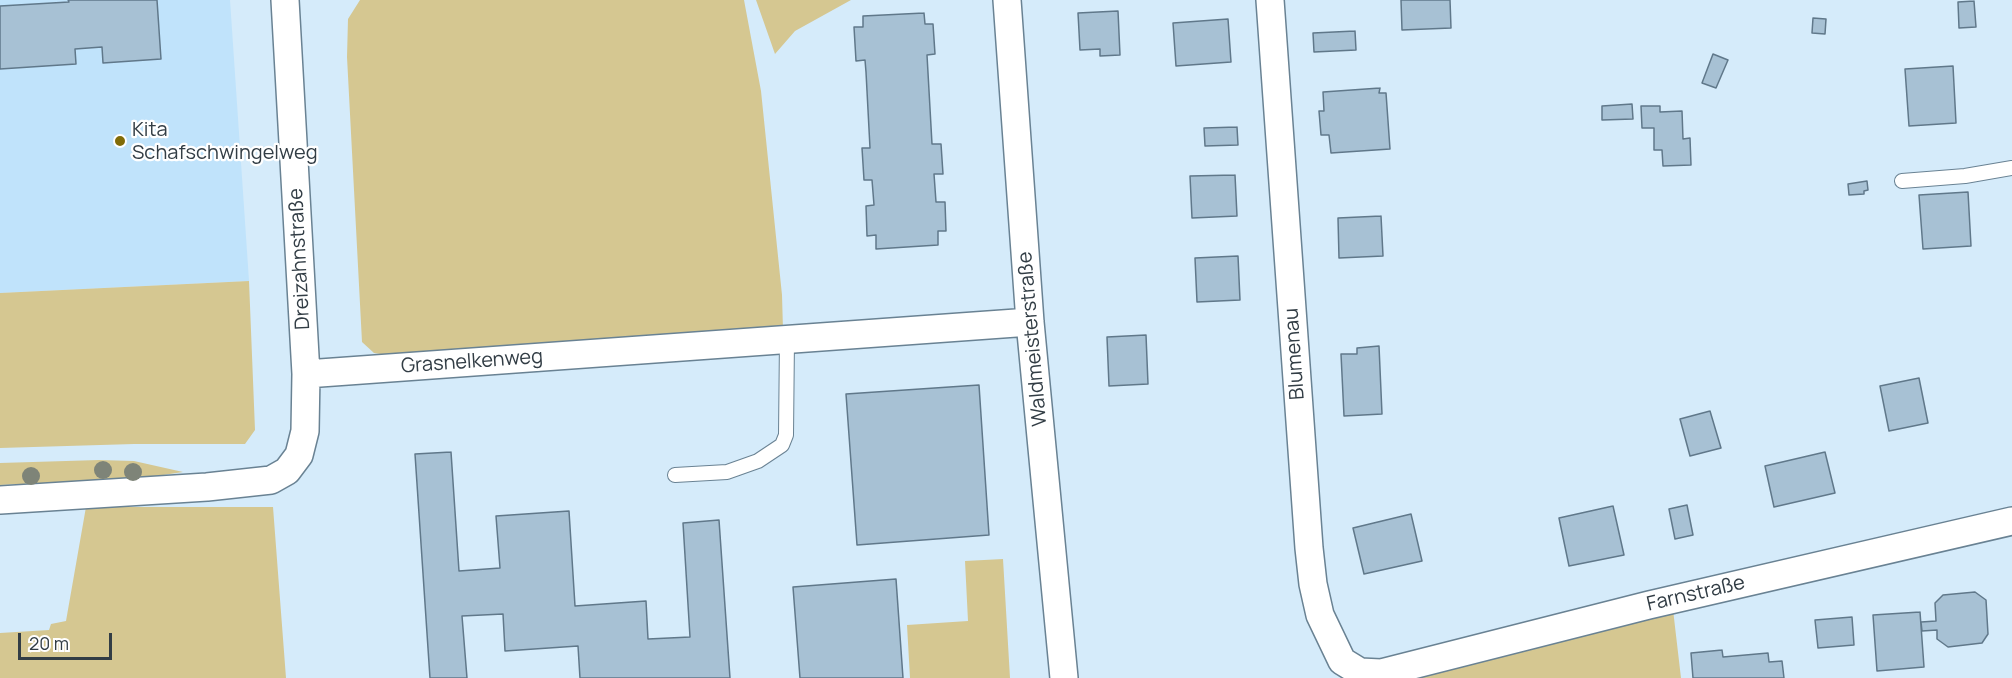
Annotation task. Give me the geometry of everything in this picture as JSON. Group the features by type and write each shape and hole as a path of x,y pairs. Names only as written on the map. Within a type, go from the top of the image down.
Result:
{"street":[{"name":"Dreizahnstraße","path":"285,0 306,374"},
{"name":"Waldmeisterstraße","path":"1007,0 1030,322 1064,678"},
{"name":"Blumenau","path":"1270,0 1313,584 1320,615 1342,661 1360,672 1381,673"},
{"name":"Grasnelkenweg","path":"306,374 1030,322"},
{"path":"0,500 207,487 278,478 294,464 303,445 306,374"},
{"name":"Farnstraße","path":"1381,673 1649,604 2012,521"}],"lane":[{"path":"1902,182 1965,176 2012,168"},
{"path":"675,475 727,472 758,461 782,445 786,435 787,339"}],"shaded area":[{"name":"Kita Schafschwingelweg","path":"0,0 230,0 249,281 0,293"},
{"path":"360,0 744,0 761,91 782,295 783,330 387,355 374,353 362,342 347,57 348,19"},
{"path":"756,0 851,0 795,31 775,54"},
{"path":"249,281 255,430 245,444 134,444 0,448 0,293"},
{"path":"134,461 183,472 137,479 0,485 0,463"},
{"path":"86,507 273,507 286,678 0,678 0,633 49,630 51,624 66,621"},
{"path":"1003,559 1010,678 910,678 907,625 968,621 965,561"},
{"path":"1672,601 1681,678 1387,678"}],"building":[{"path":"68,0 157,0 161,59 103,63 102,47 75,49 76,64 0,69 0,6 69,2"},
{"path":"1401,0 1450,0 1451,28 1402,30"},
{"path":"1974,1 1976,27 1959,28 1958,2"},
{"path":"1118,11 1120,55 1100,56 1100,49 1080,50 1078,13"},
{"path":"924,13 925,24 933,24 935,54 927,55 932,144 941,144 943,174 934,174 936,202 945,202 946,231 938,231 938,245 876,249 876,235 867,236 866,206 874,205 872,180 864,180 862,148 870,148 865,60 856,61 854,27 863,27 863,16"},
{"path":"1813,18 1826,19 1825,34 1812,33"},
{"path":"1228,19 1231,62 1176,66 1173,23"},
{"path":"1355,31 1356,50 1314,52 1313,33"},
{"path":"1713,54 1728,60 1716,88 1702,83"},
{"path":"1953,66 1956,123 1909,126 1905,69"},
{"path":"1380,88 1379,93 1386,93 1390,149 1331,153 1329,135 1321,135 1319,111 1324,111 1323,92"},
{"path":"1632,104 1633,119 1602,120 1602,106"},
{"path":"1641,106 1660,106 1660,112 1682,111 1683,139 1690,138 1691,165 1663,166 1662,150 1654,150 1654,128 1642,128"},
{"path":"1237,127 1238,145 1205,146 1204,128"},
{"path":"1235,175 1237,216 1192,218 1190,176"},
{"path":"1867,181 1868,190 1864,191 1864,194 1849,195 1848,184"},
{"path":"1968,192 1971,246 1923,249 1919,195"},
{"path":"1381,216 1383,256 1339,258 1338,218"},
{"path":"1238,256 1240,300 1197,302 1195,258"},
{"path":"1146,335 1148,384 1109,386 1107,337"},
{"path":"1379,346 1382,414 1344,416 1341,354 1357,354 1357,348"},
{"path":"1919,378 1928,423 1889,431 1880,386"},
{"path":"979,385 989,535 857,545 846,394"},
{"path":"1710,411 1721,448 1690,456 1680,419"},
{"path":"451,452 459,571 500,568 496,516 569,511 575,606 646,601 648,639 690,637 683,523 719,520 730,678 580,678 578,646 505,651 503,614 462,616 467,678 430,678 415,454"},
{"path":"1825,452 1835,493 1774,507 1765,466"},
{"path":"1687,505 1693,535 1675,539 1669,509"},
{"path":"1613,506 1624,555 1569,566 1559,518"},
{"path":"1411,514 1422,561 1364,574 1353,528"},
{"path":"896,579 903,678 800,678 793,587"},
{"path":"1975,592 1986,600 1988,634 1982,643 1948,647 1937,639 1937,630 1922,631 1921,622 1936,621 1935,603 1943,595"},
{"path":"1920,612 1924,667 1877,671 1873,615"},
{"path":"1852,617 1854,645 1818,648 1815,620"},
{"path":"1722,650 1723,657 1768,653 1769,662 1782,661 1784,678 1693,678 1691,653"}],"place":[{"name":"Kita Schafschwingelweg","path":"120,141"}]}
